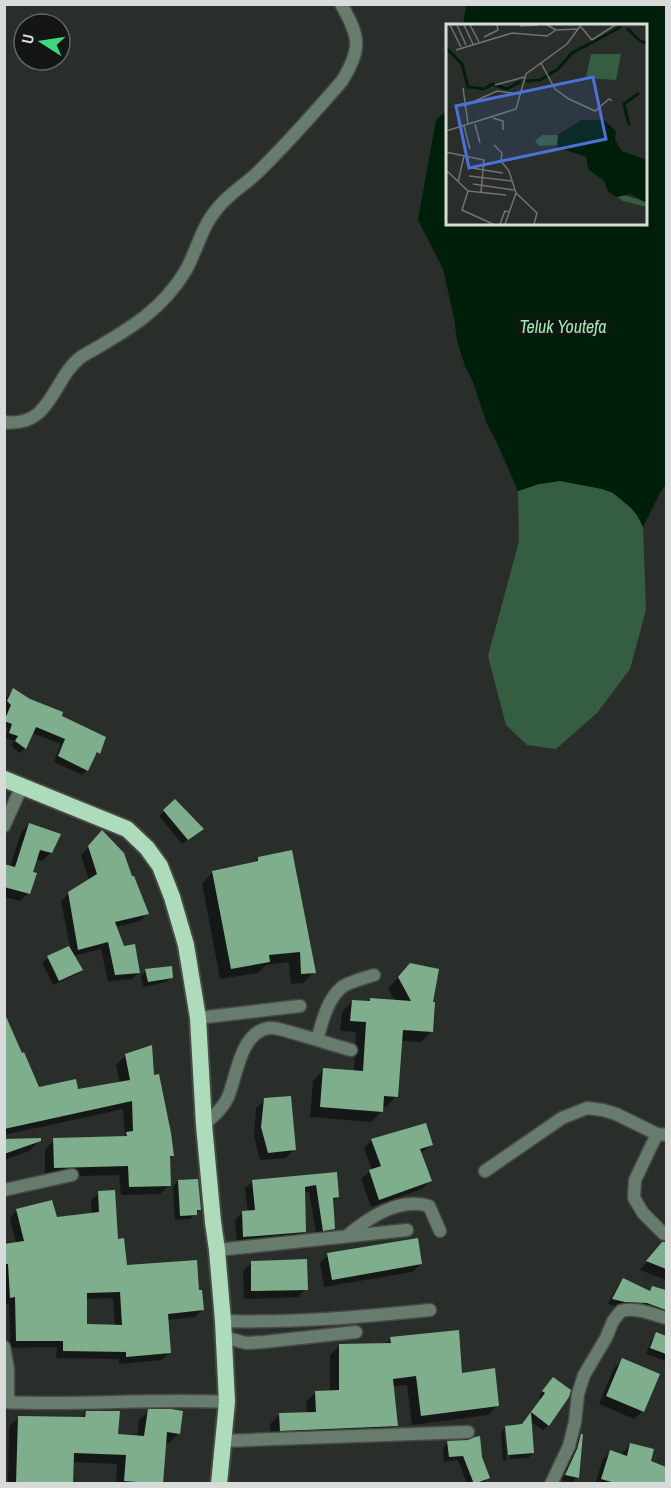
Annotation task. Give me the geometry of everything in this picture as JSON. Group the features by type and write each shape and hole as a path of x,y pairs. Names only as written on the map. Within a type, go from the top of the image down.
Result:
{"highway":[{"path":"4,779 127,828 147,848 160,867 172,897 186,945 198,1018 204,1125 224,1329 227,1402 219,1484"}],"street":[{"path":"4,422 19,423 34,417 46,406 73,363 141,321 162,302 186,269 209,221 219,206 258,173 342,81 356,53 356,38 351,21 341,4"},
{"path":"4,826 22,786"},
{"path":"316,1040 333,996 343,986 375,975"},
{"path":"198,1018 300,1006"},
{"path":"204,1125 222,1108 228,1098 242,1052 248,1041 258,1033 269,1028 282,1030 351,1050"},
{"path":"485,1171 562,1118 587,1108 616,1114 662,1135 636,1180 634,1198 643,1213 664,1234"},
{"path":"4,1190 72,1175"},
{"path":"346,1236 360,1225 386,1211 421,1204 429,1206 440,1231"},
{"path":"217,1250 407,1230"},
{"path":"551,1484 569,1446 575,1422 578,1394 584,1375 613,1322 621,1311 629,1309 638,1309 666,1318"},
{"path":"224,1329 268,1323 331,1320 430,1310"},
{"path":"224,1329 246,1343 356,1332"},
{"path":"4,1347 8,1369 6,1402 227,1402"},
{"path":"223,1441 468,1432"}],"shaded area":[{"path":"560,481 610,491 622,499 636,515 643,527 646,610 630,669 597,713 556,749 527,745 506,725 488,656 519,541 518,491 539,484"}],"water":[{"name":"Teluk Youtefa","path":"466,5 666,5 666,484 643,527 631,508 613,493 602,489 560,481 539,484 518,491 487,424 473,382 465,366 457,341 443,269 418,220 436,120 446,109 446,225 647,225 647,24 463,24"}],"building":[{"path":"13,688 30,699 63,712 62,716 106,737 100,754 97,752 88,771 58,756 65,739 36,727 26,749 15,741 18,736 9,733 12,724 4,721 11,705 7,701"},
{"path":"175,799 204,829 188,840 163,810"},
{"path":"29,823 61,834 52,853 40,850 33,872 37,873 30,894 4,887 4,864 15,867"},
{"path":"102,830 124,853 149,914 115,922 124,946 135,944 140,973 115,975 108,942 78,950 68,892 97,874 88,846"},
{"path":"292,850 316,973 301,974 300,952 269,955 270,962 231,969 212,871 258,861 258,857"},
{"path":"69,946 83,970 59,981 47,956"},
{"path":"410,963 439,969 433,1002 435,1002 433,1032 403,1030 398,1097 384,1096 383,1112 320,1107 323,1068 363,1071 366,1022 350,1021 352,1000 370,1001 370,998 411,1001 398,977"},
{"path":"172,966 173,978 148,982 145,969"},
{"path":"4,1012 39,1087 76,1079 78,1089 130,1080 125,1054 152,1045 154,1075 159,1074 171,1133 174,1156 170,1156 171,1186 129,1187 128,1166 54,1168 53,1138 127,1136 126,1132 133,1131 132,1101 4,1129"},
{"path":"291,1096 296,1150 268,1153 261,1127 264,1098"},
{"path":"426,1123 433,1145 420,1149 432,1181 379,1200 369,1170 381,1166 371,1139"},
{"path":"41,1138 41,1141 4,1154 4,1139"},
{"path":"337,1172 339,1197 333,1198 335,1229 323,1231 316,1185 305,1187 306,1232 243,1237 242,1211 255,1210 252,1180"},
{"path":"198,1179 201,1210 197,1210 197,1215 180,1216 178,1180"},
{"path":"115,1190 118,1239 124,1238 127,1265 197,1260 199,1290 202,1290 204,1310 168,1314 171,1353 126,1357 126,1352 63,1351 63,1341 16,1341 15,1297 10,1298 8,1264 4,1264 4,1244 24,1241 16,1209 52,1200 57,1217 99,1212 98,1191","holes":["120,1292 122,1325 87,1324 87,1293"]},
{"path":"418,1238 422,1264 332,1280 327,1253"},
{"path":"662,1242 666,1242 666,1269 646,1261"},
{"path":"307,1259 308,1290 251,1291 251,1261"},
{"path":"623,1278 650,1291 652,1286 666,1290 666,1310 647,1303 612,1299"},
{"path":"459,1330 462,1373 495,1368 499,1406 421,1416 416,1376 393,1379 398,1426 280,1431 279,1413 316,1412 315,1391 339,1390 339,1344 391,1343 390,1337"},
{"path":"656,1332 666,1336 666,1354 650,1348"},
{"path":"622,1358 660,1374 644,1412 606,1396"},
{"path":"553,1377 571,1390 569,1397 549,1426 531,1412 534,1453 508,1455 505,1426 522,1424 545,1393 542,1391"},
{"path":"148,1409 183,1411 180,1434 167,1432 163,1484 124,1481 126,1455 74,1453 73,1484 16,1484 18,1416 85,1417 86,1411 120,1411 118,1434 144,1436"},
{"path":"581,1434 583,1434 579,1478 565,1475"},
{"path":"480,1436 482,1457 490,1478 474,1484 463,1456 449,1457 447,1441 468,1440"},
{"path":"630,1443 654,1449 651,1461 666,1467 666,1484 618,1484 601,1479 610,1450 627,1456"}]}
